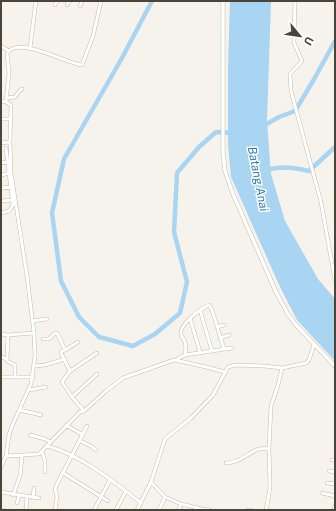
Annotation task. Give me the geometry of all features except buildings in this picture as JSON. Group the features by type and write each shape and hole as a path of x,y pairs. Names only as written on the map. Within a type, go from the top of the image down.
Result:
{"street":[{"path":"30,48 35,1"},
{"path":"55,5 57,1"},
{"path":"67,5 69,1"},
{"path":"80,6 82,1"},
{"path":"6,100 8,81 7,54 9,51 15,48 30,48 82,64 93,36 101,1"},
{"path":"223,1 223,137 225,170 250,235 276,292 288,314 314,345 335,366"},
{"path":"295,1 294,43 302,61 292,70 289,76 291,92 321,202 335,280"},
{"path":"1,46 9,51"},
{"path":"1,101 15,97 22,89"},
{"path":"6,100 11,105 10,173"},
{"path":"1,119 10,119"},
{"path":"1,143 10,142"},
{"path":"1,467 6,456 9,435 29,390 33,377 34,366 34,333 6,148"},
{"path":"1,163 8,162"},
{"path":"1,175 10,173"},
{"path":"1,188 12,187"},
{"path":"1,201 13,200"},
{"path":"1,213 11,209 13,200"},
{"path":"185,355 186,346 181,331 190,318 206,306 210,306 224,349"},
{"path":"200,310 212,351"},
{"path":"190,318 200,352"},
{"path":"32,321 47,319"},
{"path":"217,327 224,325"},
{"path":"43,339 49,339 56,332 64,350"},
{"path":"1,334 34,333"},
{"path":"8,334 7,359 8,363 15,365 15,377"},
{"path":"220,338 229,335"},
{"path":"70,371 61,352 78,342"},
{"path":"137,510 151,482 165,439 186,422 213,395 228,367 235,365 282,368 307,362 314,345"},
{"path":"6,456 22,456 42,452 80,412 84,411 123,378 175,360 185,355 232,348"},
{"path":"84,411 72,398 62,382 70,371 97,353"},
{"path":"1,357 7,359"},
{"path":"34,366 45,365 65,359"},
{"path":"175,360 225,372"},
{"path":"266,510 270,488 269,449 271,406 282,368"},
{"path":"72,398 97,374"},
{"path":"1,377 33,377"},
{"path":"29,390 46,387"},
{"path":"19,410 41,415"},
{"path":"66,426 83,435"},
{"path":"55,510 55,488 87,426"},
{"path":"30,435 50,442"},
{"path":"80,441 96,450"},
{"path":"47,446 71,455 110,480 141,503"},
{"path":"226,463 237,462 261,447 269,449"},
{"path":"42,452 46,461 45,472"},
{"path":"13,495 22,469 22,456"},
{"path":"329,471 335,472"},
{"path":"63,473 108,501"},
{"path":"94,510 110,480"},
{"path":"151,482 165,497 181,504 210,510"},
{"path":"327,483 335,484"},
{"path":"34,488 34,498"},
{"path":"116,510 126,491"},
{"path":"1,492 39,498"},
{"path":"322,493 335,496"},
{"path":"17,503 19,496"},
{"path":"26,510 27,497"},
{"path":"158,510 165,497"},
{"path":"179,510 181,504"},
{"path":"334,510 335,506"}],"water":[{"name":"Batang Anai","path":"230,1 271,1 267,121 271,174 285,221 318,279 335,299 335,361 297,320 280,287 231,177 228,146"}],"waterway":[{"path":"152,1 122,58 64,159 52,213 61,281 79,317 99,337 133,346 155,334 180,313 187,282 174,232 177,173 199,147 216,132 234,133"},
{"path":"263,126 279,117 295,111 335,41"},
{"path":"264,171 286,167 309,171 335,147"}]}
